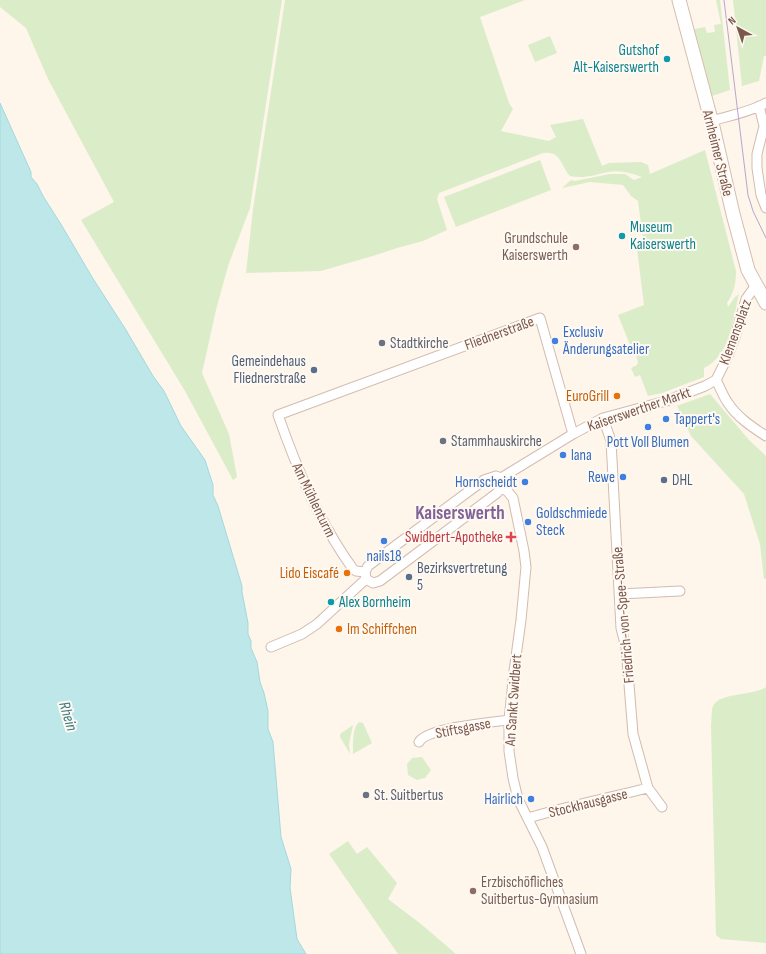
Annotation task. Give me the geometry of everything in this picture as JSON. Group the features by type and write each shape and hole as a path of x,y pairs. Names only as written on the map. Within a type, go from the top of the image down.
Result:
{"main road":[{"name":"Arnheimer Straße","path":"679,0 748,270 766,303"}],"street":[{"path":"711,121 763,104 764,126 757,154 757,168 761,195 766,208"},
{"name":"Klemensplatz","path":"716,380 735,337 746,299 756,285"},
{"name":"Fliednerstraße","path":"278,414 540,318 572,434"},
{"path":"716,380 727,402 735,412 766,436"},
{"name":"Kaiserswerther Markt","path":"271,647 302,634 318,624 366,576 368,566 484,480 496,476 501,478 572,434 603,418 651,406 716,380"},
{"name":"Am Mühlenturm","path":"278,414 297,466 317,511 330,535 353,569 366,576"},
{"name":"Friedrich-von-Spee-Straße","path":"603,418 611,441 621,628 626,647 633,734 648,788 662,807"},
{"path":"366,576 373,583 380,581 498,493 502,488 501,478"},
{"name":"An Sankt Swidbert","path":"502,488 513,498 526,567 509,720 509,751 513,778 518,799 544,854 581,954"},
{"path":"620,594 680,591"},
{"name":"Stiftsgasse","path":"419,742 421,739 430,734 448,729 509,720"},
{"name":"Stockhausgasse","path":"528,818 570,806 648,788"}],"green space":[{"path":"0,0 282,0 250,208 228,266 216,310 202,373 229,434 237,477 233,480 185,391 81,220 114,202 48,79 26,28 0,7"},
{"path":"285,0 525,0 480,17 509,103 513,109 501,131 549,141 556,137 550,125 583,119 602,166 609,163 641,162 648,165 650,174 705,150 736,271 736,280 727,303 728,307 739,294 732,325 725,346 720,355 704,368 704,377 662,393 648,396 640,375 635,377 631,368 637,365 638,362 618,315 644,305 637,249 644,246 638,201 631,196 623,185 590,182 562,188 571,180 575,181 610,174 625,174 634,180 642,177 617,171 584,177 570,176 560,160 554,154 543,153 439,193 437,199 447,230 423,241 321,271 246,273 253,209"},
{"path":"716,0 720,0 730,90 712,96 692,32 695,29 705,27 707,33 715,32 714,25 721,24"},
{"path":"733,0 766,0 766,56 764,56 759,81 742,86"},
{"path":"550,36 557,53 535,62 528,45"},
{"path":"540,160 551,190 456,227 444,197"},
{"path":"710,394 749,440 766,456 766,579 764,579 760,544 744,494 691,436 677,406"},
{"path":"766,687 766,943 721,939 716,935 711,725 712,708 722,698 753,692"},
{"path":"359,722 363,723 372,743 353,754 354,732"},
{"path":"353,725 349,744 350,754 340,737 340,734"},
{"path":"422,757 431,770 425,778 417,780 408,775 407,764 412,758"},
{"path":"348,841 357,854 367,847 397,883 388,899 421,924 456,954 398,954 329,854"}],"water":[{"name":"Rhein","path":"0,103 31,172 31,177 37,184 153,376 164,391 181,426 205,460 213,485 213,495 218,506 242,586 248,623 248,634 251,641 251,648 257,662 260,682 268,711 268,729 273,742 281,837 291,869 290,888 297,939 306,954 0,954"}],"tram line":[{"path":"724,0 748,195 753,211 766,238"}],"place":[{"name":"Gutshof Alt-Kaiserswerth","path":"667,59"},
{"name":"Museum Kaiserswerth","path":"622,236"},
{"name":"Grundschule Kaiserswerth","path":"576,247"},
{"name":"Exclusiv Änderungsatelier","path":"555,341"},
{"name":"Stadtkirche","path":"382,343"},
{"name":"Gemeindehaus Fliednerstraße","path":"314,370"},
{"name":"EuroGrill","path":"617,396"},
{"name":"Tappert's","path":"666,419"},
{"name":"Pott Voll Blumen","path":"648,427"},
{"name":"Stammhauskirche","path":"443,441"},
{"name":"lana","path":"563,455"},
{"name":"Rewe","path":"623,477"},
{"name":"DHL","path":"664,480"},
{"name":"Hornscheidt","path":"525,482"},
{"name":"Goldschmiede Steck","path":"528,522"},
{"name":"Swidbert-Apotheke","path":"511,537"},
{"name":"nails18","path":"384,541"},
{"name":"Lido Eiscafé","path":"347,573"},
{"name":"Bezirksvertretung 5","path":"409,577"},
{"name":"Alex Bornheim","path":"331,602"},
{"name":"Im Schiffchen","path":"339,629"},
{"name":"St. Suitbertus","path":"366,795"},
{"name":"Hairlich","path":"531,799"},
{"name":"Erzbischöfliches Suitbertus-Gymnasium","path":"473,891"}],"district":[{"name":"Kaiserswerth","path":"460,512"}]}
